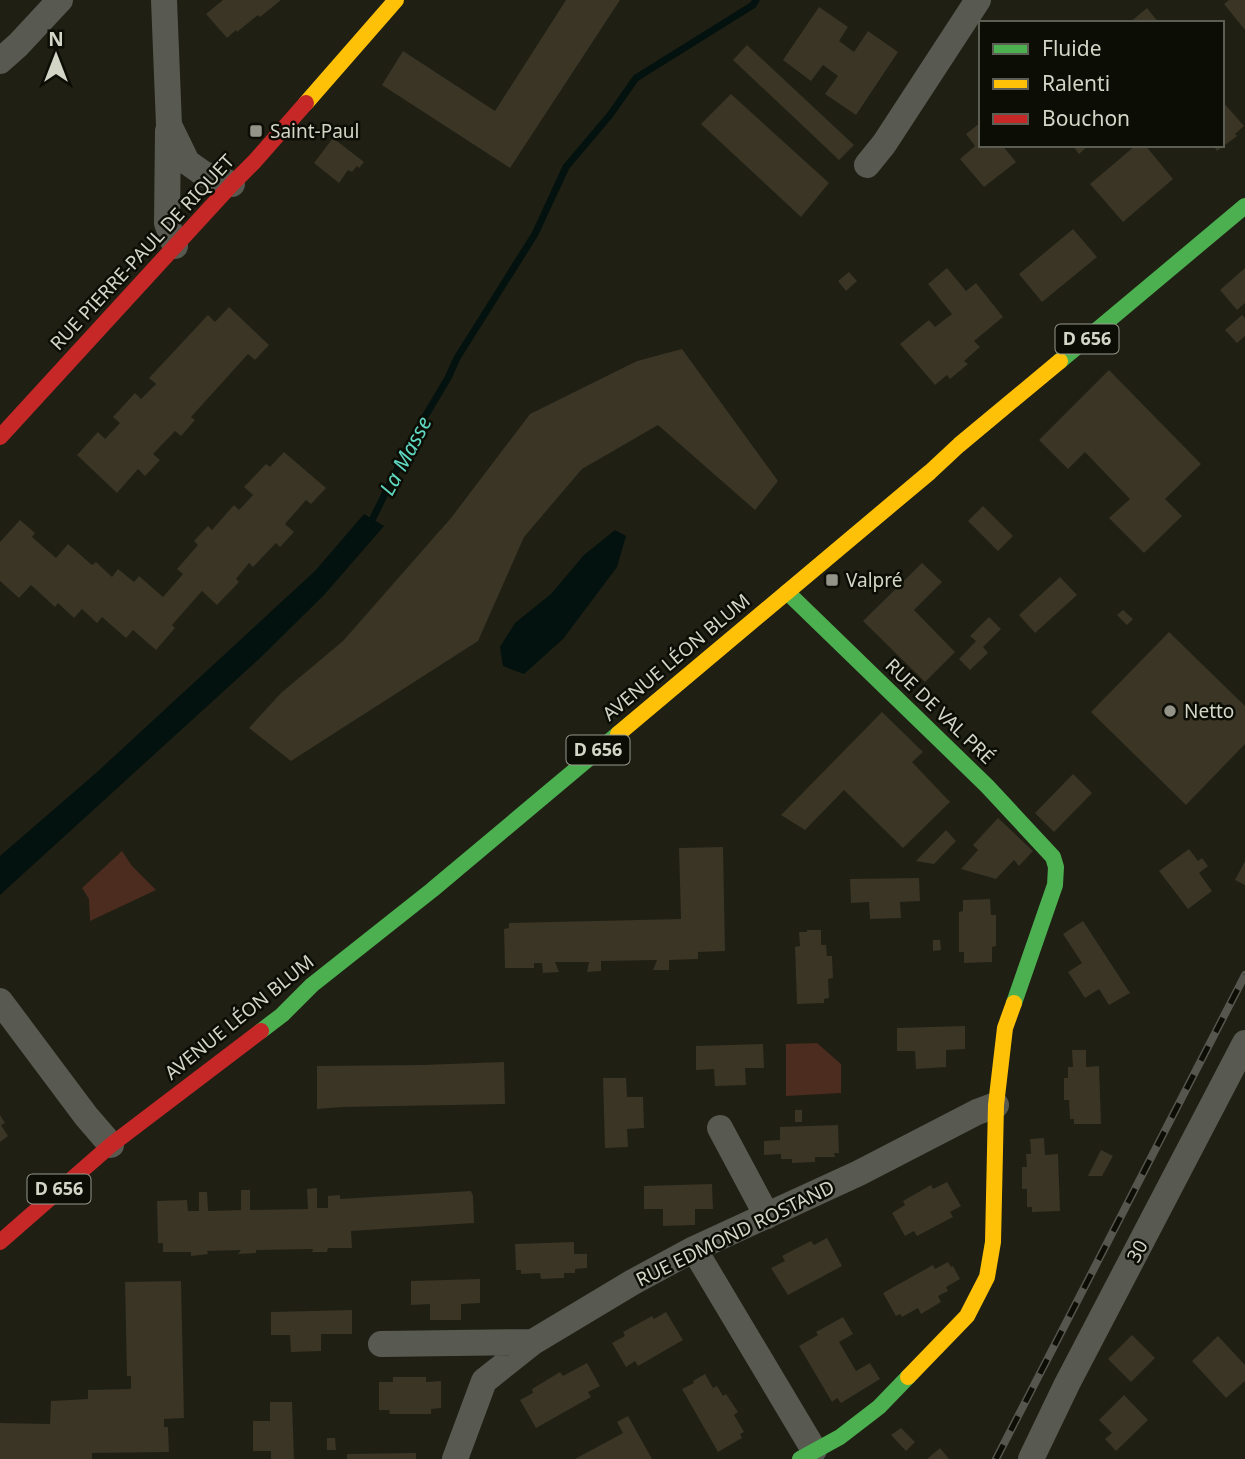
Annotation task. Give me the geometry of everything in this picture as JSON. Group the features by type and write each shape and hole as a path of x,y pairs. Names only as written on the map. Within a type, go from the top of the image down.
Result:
{"street":[{"path":"0,61 60,0"},
{"path":"164,0 169,125 167,223 175,247"},
{"name":"RUE PIERRE-PAUL DE RIQUET","path":"0,437 254,162 396,0"},
{"path":"867,165 884,144 978,0"},
{"path":"169,125 187,162 204,174 232,184"},
{"name":"AVENUE LÉON BLUM","path":"0,1242 111,1145 282,1015 312,985 432,890 1245,206"},
{"name":"RUE DE VAL PRÉ","path":"787,592 987,786 1053,857 1056,867 1055,885 1005,1028 996,1105"},
{"path":"0,1002 111,1145"},
{"name":"30","path":"1031,1459 1074,1371 1245,1044"},
{"path":"694,1249 807,1455 840,1437 879,1407 967,1315 978,1297 987,1276 993,1242 996,1105"},
{"name":"RUE EDMOND ROSTAND","path":"484,1381 533,1342 694,1249 996,1105"},
{"path":"720,1128 767,1216"},
{"path":"381,1344 533,1342"},
{"path":"455,1459 484,1381 456,1343"}],"shaded area":[{"path":"364,514 384,526 324,595 260,658 0,895 0,856 96,773 315,571"},
{"path":"615,530 626,536 617,567 563,639 524,674 503,666 500,647 515,623 551,594 584,555"},
{"path":"122,851 132,866 156,890 90,921 89,899 82,888"},
{"path":"817,1043 841,1064 841,1093 786,1096 786,1044"}],"building":[{"path":"223,0 281,0 227,38 206,14"},
{"path":"566,0 620,0 510,168 382,85 403,51 495,111"},
{"path":"1229,0 1245,0 1245,30 1224,4"},
{"path":"819,7 848,27 839,41 854,52 868,31 898,52 856,115 825,94 838,76 823,65 811,81 783,60"},
{"path":"1147,8 1157,21 1131,21"},
{"path":"747,45 854,145 839,160 733,60"},
{"path":"731,94 829,183 801,217 701,124"},
{"path":"1224,103 1244,126 1235,134 1237,136 1224,146"},
{"path":"979,124 979,147 1004,147 1016,162 984,187 960,159 975,146 966,134"},
{"path":"333,138 364,162 352,172 348,170 339,183 314,163"},
{"path":"1074,147 1087,147 1079,154"},
{"path":"1134,147 1147,147 1173,179 1123,222 1090,184"},
{"path":"1073,229 1097,257 1042,302 1019,274"},
{"path":"947,268 966,291 976,283 1003,317 974,341 980,347 964,361 968,364 950,379 947,375 935,385 900,344 929,320 935,327 952,314 928,284"},
{"path":"1245,268 1245,303 1237,310 1220,290"},
{"path":"849,272 857,281 846,291 838,281"},
{"path":"229,307 269,345 255,360 248,354 191,417 195,420 181,436 175,431 153,454 160,460 145,476 138,469 117,493 77,455 98,432 105,439 120,423 113,417 135,393 141,399 156,384 149,378 208,315 215,322"},
{"path":"1242,315 1245,318 1245,336 1237,343 1225,330"},
{"path":"682,349 778,481 755,510 658,425 582,469 524,537 478,641 291,761 249,728 281,693 343,641 451,518 530,414 637,361"},
{"path":"1109,370 1201,464 1165,499 1182,516 1144,553 1109,518 1130,499 1085,452 1068,469 1039,440"},
{"path":"284,452 326,488 311,504 306,500 285,524 294,532 280,547 276,543 253,567 249,563 236,579 239,582 217,605 202,591 172,625 175,628 156,650 133,630 126,638 102,617 97,623 82,609 74,618 58,603 55,607 31,585 19,598 0,581 0,542 20,520 35,533 32,537 56,558 68,544 92,565 96,562 112,577 118,569 134,582 139,576 163,597 183,574 177,569 198,545 194,541 208,526 212,530 234,505 239,510 253,495 244,487 266,464 270,467"},
{"path":"983,506 1013,536 998,551 968,521"},
{"path":"922,563 942,582 914,610 955,652 925,682 863,621"},
{"path":"1060,577 1077,595 1035,633 1019,615"},
{"path":"1123,610 1133,619 1127,625 1117,615"},
{"path":"989,617 1001,629 983,647 988,653 970,670 959,659 976,641 970,636"},
{"path":"1169,632 1245,706 1245,744 1186,805 1091,712"},
{"path":"882,712 923,752 912,762 950,802 903,848 844,790 805,830 781,815"},
{"path":"1073,774 1092,793 1054,832 1035,813"},
{"path":"998,818 1033,851 1019,866 1014,860 996,879 961,869 978,850 973,845"},
{"path":"946,830 956,841 934,864 916,861"},
{"path":"723,847 725,951 698,952 698,959 669,960 669,970 653,970 657,960 601,961 601,971 587,972 589,962 555,962 559,972 543,973 542,963 534,963 534,968 505,968 504,929 509,928 509,923 681,919 679,848"},
{"path":"1189,849 1198,861 1202,858 1208,866 1199,873 1212,891 1188,909 1159,871"},
{"path":"1245,861 1245,885 1235,880"},
{"path":"919,878 920,901 900,902 901,918 870,919 869,902 851,903 850,879"},
{"path":"990,899 991,915 996,915 996,946 992,947 992,962 964,963 964,952 959,952 959,912 963,911 963,900"},
{"path":"1083,921 1130,993 1109,1005 1099,989 1085,998 1068,972 1082,963 1063,934"},
{"path":"821,930 821,945 826,945 827,956 832,956 833,978 828,979 829,998 824,999 824,1003 797,1004 795,947 800,946 799,932"},
{"path":"933,940 940,940 941,950 933,951"},
{"path":"965,1026 965,1049 946,1050 946,1067 916,1069 915,1051 897,1051 897,1028"},
{"path":"763,1044 764,1068 745,1068 746,1085 715,1086 714,1069 696,1070 696,1046"},
{"path":"1072,1050 1086,1050 1086,1067 1099,1066 1101,1124 1074,1124 1074,1119 1070,1119 1069,1100 1064,1100 1064,1078 1068,1078 1068,1067 1073,1067"},
{"path":"504,1062 505,1104 317,1109 317,1066"},
{"path":"603,1078 626,1078 627,1097 643,1097 644,1128 627,1129 628,1147 605,1148"},
{"path":"795,1110 802,1110 802,1122 795,1122"},
{"path":"0,1115 5,1123 1,1125 8,1136 0,1142"},
{"path":"838,1125 839,1153 834,1153 835,1157 815,1157 815,1162 792,1163 792,1159 781,1159 781,1154 764,1155 764,1141 780,1140 780,1127"},
{"path":"1044,1138 1045,1155 1058,1154 1060,1211 1032,1212 1032,1207 1027,1207 1027,1189 1022,1189 1022,1167 1027,1167 1026,1154 1031,1154 1030,1139"},
{"path":"1101,1150 1113,1156 1102,1176 1088,1176"},
{"path":"947,1182 961,1206 950,1212 953,1217 917,1236 914,1231 905,1236 892,1213 905,1205 903,1201 931,1185 933,1189"},
{"path":"712,1184 713,1209 695,1209 695,1225 663,1226 663,1209 644,1209 644,1186"},
{"path":"317,1188 317,1208 328,1208 328,1196 340,1195 340,1199 471,1191 474,1223 351,1231 352,1248 328,1248 327,1252 312,1252 313,1249 256,1250 256,1253 238,1254 241,1250 207,1251 208,1254 191,1256 191,1252 163,1252 163,1243 158,1243 157,1201 187,1200 188,1211 199,1211 199,1192 207,1192 208,1211 241,1210 241,1190 250,1190 250,1210 308,1209 307,1189"},
{"path":"827,1238 842,1266 788,1295 771,1268 785,1261 782,1256 811,1241 814,1245"},
{"path":"574,1242 574,1254 587,1254 587,1268 575,1269 575,1273 564,1273 564,1278 541,1279 540,1273 521,1274 521,1270 516,1270 515,1244"},
{"path":"948,1262 960,1279 946,1287 948,1291 938,1296 941,1302 921,1314 918,1308 902,1317 900,1314 896,1316 883,1293 933,1265 935,1269"},
{"path":"480,1279 480,1303 461,1304 461,1320 430,1320 430,1304 411,1305 411,1281"},
{"path":"181,1281 184,1418 164,1419 164,1427 168,1427 169,1452 92,1453 92,1459 0,1459 0,1423 50,1424 51,1401 88,1399 88,1390 131,1389 131,1376 127,1376 125,1282"},
{"path":"352,1310 352,1334 321,1334 321,1351 291,1352 290,1335 271,1335 271,1312"},
{"path":"666,1312 683,1340 638,1366 635,1361 626,1367 612,1343 625,1336 623,1332 652,1316 654,1319"},
{"path":"843,1317 853,1334 839,1342 856,1371 870,1363 880,1379 841,1403 837,1398 832,1402 799,1346 818,1335 816,1332"},
{"path":"1132,1335 1155,1358 1131,1382 1108,1359"},
{"path":"1218,1336 1245,1365 1245,1381 1226,1398 1192,1361"},
{"path":"587,1363 600,1386 588,1392 591,1397 536,1428 520,1400 533,1393 532,1389 560,1372 563,1376"},
{"path":"705,1374 713,1388 717,1386 723,1396 726,1394 738,1412 734,1415 744,1432 740,1434 742,1438 718,1452 682,1389"},
{"path":"393,1377 426,1377 426,1382 441,1381 441,1408 431,1409 431,1414 390,1414 389,1410 379,1410 379,1382 393,1382"},
{"path":"1124,1395 1148,1420 1116,1451 1105,1439 1112,1433 1099,1420"},
{"path":"270,1402 292,1402 294,1459 271,1459 271,1451 253,1451 253,1421 270,1421"},
{"path":"628,1416 652,1459 575,1459 623,1433 617,1422"},
{"path":"901,1428 915,1442 906,1451 891,1435"},
{"path":"327,1438 335,1438 336,1450 327,1450"},
{"path":"940,1448 949,1459 927,1459"},
{"path":"416,1453 416,1459 347,1459 347,1454"}],"waterway":[{"name":"La Masse","path":"366,526 373,518 414,435 457,358 535,234 566,167 610,115 636,78 753,5 756,0"}],"railway":[{"path":"996,1459 1245,975"}],"traffic: fast":[{"path":"1060,361 1245,206"},
{"path":"787,592 987,786 1053,857 1056,867 1055,885 1014,1003"},
{"path":"261,1031 282,1015 312,985 432,890 618,734"},
{"path":"800,1459 840,1437 879,1407 908,1377"}],"traffic: slow":[{"path":"306,103 396,0"},
{"path":"618,734 1060,361"},
{"path":"908,1377 967,1316 987,1277 993,1242 996,1105 1005,1028 1014,1003"}],"traffic: jam":[{"path":"0,437 306,103"},
{"path":"0,1242 111,1145 261,1031"}],"place":[{"name":"Saint-Paul","path":"256,131"},
{"name":"Valpré","path":"832,580"},
{"name":"Netto","path":"1170,711"}]}
